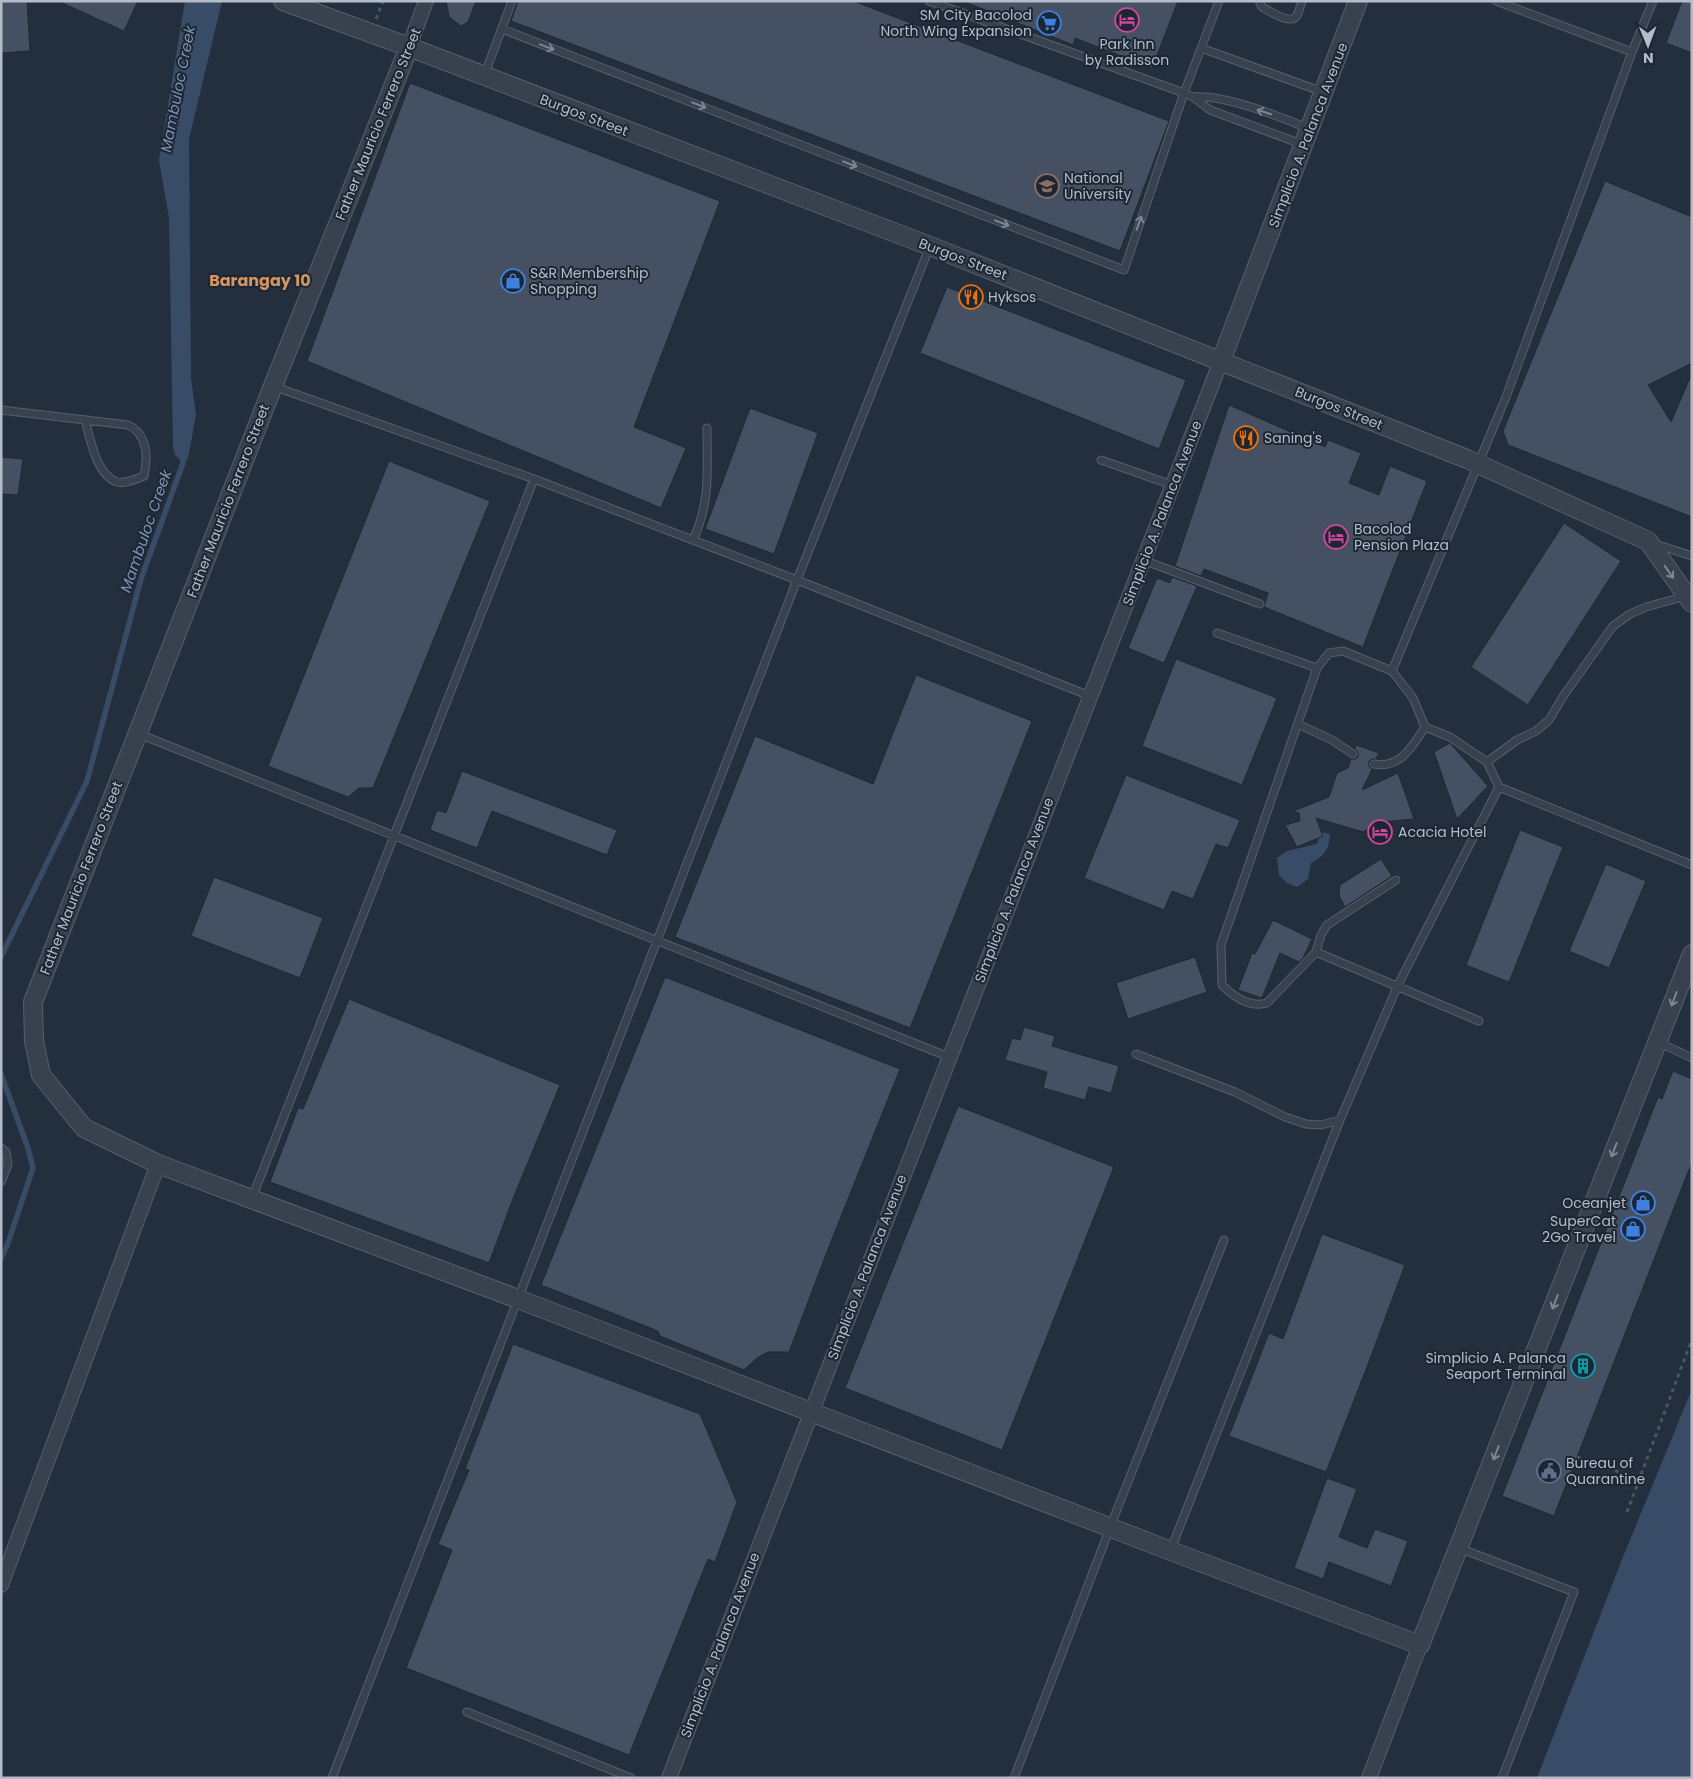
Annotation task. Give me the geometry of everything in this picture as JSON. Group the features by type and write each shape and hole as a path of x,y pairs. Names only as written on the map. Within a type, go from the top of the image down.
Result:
{"street":[{"name":"Burgos Street","path":"283,1 930,246 1221,361 1478,464 1648,541"},
{"name":"Father Mauricio Ferrero Street","path":"158,1164 84,1128 41,1075 34,1041 33,1002 273,386 409,48 426,1"},
{"name":"Simplicio A. Palanca Avenue","path":"669,1778 1221,361 1358,1"},
{"path":"1648,541 1689,599"},
{"path":"1369,1778 1692,954"},
{"path":"1,1585 158,1164 518,1298 1110,1528 1420,1645"}],"lane":[{"path":"484,76 512,1"},
{"path":"929,1 1193,96 1222,99 1287,120 1307,137"},
{"path":"502,29 1124,270 1184,93 1219,1"},
{"path":"1259,1 1262,7 1287,19 1293,19 1302,1"},
{"path":"1496,1 1632,52"},
{"path":"1392,672 1526,343 1632,52 1653,1"},
{"path":"1202,48 1324,92"},
{"path":"1193,96 1210,110 1307,137"},
{"path":"332,1778 797,580 930,246"},
{"path":"273,386 534,479 797,580 1090,696"},
{"path":"1,410 128,425 133,427 140,435 146,450 147,462 144,476 129,482 117,482 102,471 92,447 85,420"},
{"path":"693,540 705,507 707,428"},
{"path":"1101,460 1172,485"},
{"path":"251,1199 534,479"},
{"path":"1648,541 1692,556"},
{"path":"1143,560 1260,604"},
{"path":"1487,762 1517,740 1536,731 1549,720 1564,695 1613,626 1630,614 1646,607 1689,599"},
{"path":"1217,633 1317,668"},
{"path":"1396,880 1327,925 1321,935 1316,952 1267,1003 1259,1006 1246,1001 1232,995 1222,985 1221,945 1317,668 1329,653 1343,651 1392,672 1413,698 1425,728 1450,737 1487,762 1499,787 1692,865"},
{"path":"1298,724 1332,740 1353,754"},
{"path":"1374,764 1385,765 1402,759 1425,728"},
{"path":"138,734 949,1057"},
{"path":"1171,1551 1340,1120 1398,985 1499,787"},
{"path":"1316,952 1398,985 1479,1021"},
{"path":"1657,1042 1692,1058"},
{"path":"1136,1054 1235,1092 1284,1117 1306,1124 1321,1125 1340,1120"},
{"path":"1,1148 6,1152 8,1164 1,1182"},
{"path":"1014,1778 1224,1240"},
{"path":"1458,1548 1574,1592 1502,1778"},
{"path":"467,1712 632,1778"}],"path":[{"path":"1626,1512 1692,1339"},
{"path":"1577,1457 1639,1479"}],"water":[{"path":"185,1 222,1 189,139 191,378 196,415 188,458 184,463 175,455 173,446 169,218 159,160"},
{"path":"1321,832 1330,834 1328,844 1325,852 1311,863 1308,879 1297,887 1287,883 1279,875 1277,858 1287,851 1317,844"},
{"path":"1692,1389 1692,1778 1537,1778 1623,1557"}],"building":[{"path":"1,1 27,1 30,51 1,53"},
{"path":"58,1 138,1 124,31"},
{"path":"446,1 476,1 468,22 461,26 449,17"},
{"name":"National University","path":"518,1 853,1 1169,121 1120,251 511,21"},
{"name":"Park Inn by Radisson","path":"963,1 1178,1 1152,68 1075,38 1073,45"},
{"path":"1682,1 1692,1 1692,53 1666,43"},
{"name":"S&R Membership Shopping","path":"410,83 720,201 634,427 686,448 661,508 307,361"},
{"path":"1605,181 1692,217 1692,363 1648,385 1671,422 1692,373 1692,517 1508,445 1503,431"},
{"path":"947,287 1186,380 1159,449 920,353"},
{"path":"1229,405 1325,447 1328,440 1361,453 1349,483 1379,495 1390,466 1427,481 1363,647 1264,607 1268,593 1204,569 1201,576 1175,566"},
{"path":"750,408 818,433 774,554 705,529"},
{"path":"1,457 23,459 18,495 1,494"},
{"path":"389,461 490,501 373,788 359,788 348,797 268,766"},
{"path":"1564,523 1621,561 1528,705 1471,667"},
{"path":"1172,577 1197,586 1164,663 1128,648 1157,578 1170,583"},
{"path":"1176,659 1277,698 1242,785 1142,746"},
{"path":"916,675 1032,721 910,1028 675,937 755,736 873,784"},
{"path":"1450,743 1488,786 1457,819 1434,752"},
{"path":"1356,745 1379,753 1376,759 1369,761 1369,766 1372,769 1362,790 1398,773 1414,819 1380,822 1363,832 1316,818 1323,836 1297,847 1285,825 1300,821 1299,813 1293,811 1329,797 1337,773 1348,768 1351,759 1358,757 1358,752 1355,749"},
{"path":"462,771 617,830 607,855 492,811 477,848 430,830 437,810 446,813"},
{"path":"1126,775 1240,820 1228,848 1216,844 1193,899 1172,891 1164,910 1084,878"},
{"path":"1520,830 1563,847 1509,982 1466,965"},
{"path":"1381,859 1392,876 1345,907 1339,896 1340,885"},
{"path":"1606,864 1646,881 1609,968 1569,951"},
{"path":"214,877 323,918 300,978 191,936"},
{"path":"1273,920 1312,939 1303,958 1299,962 1280,953 1262,998 1238,990 1252,953 1255,954"},
{"path":"1195,957 1207,992 1128,1019 1116,983"},
{"path":"665,977 900,1069 789,1352 768,1352 757,1358 744,1370 660,1336 658,1331 541,1285"},
{"path":"349,999 560,1085 514,1196 489,1263 270,1182 298,1108 303,1109"},
{"path":"1024,1027 1055,1036 1052,1046 1119,1066 1111,1093 1089,1087 1085,1100 1043,1088 1047,1072 1005,1060 1012,1038 1020,1040"},
{"name":"Simplicio A. Palanca Seaport Terminal","path":"1673,1071 1692,1079 1692,1162 1554,1516 1502,1496 1658,1097 1662,1099"},
{"path":"958,1106 1114,1167 1002,1450 845,1388"},
{"path":"1322,1234 1405,1265 1326,1472 1229,1436 1269,1333 1283,1339"},
{"path":"513,1344 700,1414 737,1502 715,1562 708,1559 629,1755 406,1668 452,1550 438,1544 469,1470 465,1469"},
{"path":"1327,1478 1357,1489 1339,1537 1367,1548 1375,1529 1408,1541 1391,1586 1329,1562 1323,1579 1294,1568"}],"waterway":[{"name":"Mambuloc Creek","path":"1,957 87,781 141,579 183,463 183,456"},
{"name":"Mambuloc Creek","path":"1,1074 28,1148 33,1168 7,1246 1,1258"}],"place":[{"name":"Park Inn by Radisson","path":"1127,20"},
{"name":"SM City Bacolod North Wing Expansion","path":"1049,23"},
{"name":"National University","path":"1047,186"},
{"name":"S&R Membership Shopping","path":"513,281"},
{"name":"Hyksos","path":"971,297"},
{"name":"Saning's","path":"1246,438"},
{"name":"Bacolod Pension Plaza","path":"1336,537"},
{"name":"Acacia Hotel","path":"1380,832"},
{"name":"Oceanjet","path":"1643,1203"},
{"name":"SuperCat 2Go Travel","path":"1633,1229"},
{"name":"Simplicio A. Palanca Seaport Terminal","path":"1583,1366"},
{"name":"Bureau of Quarantine","path":"1549,1471"}],"district":[{"name":"Barangay 10","path":"260,280"}]}
